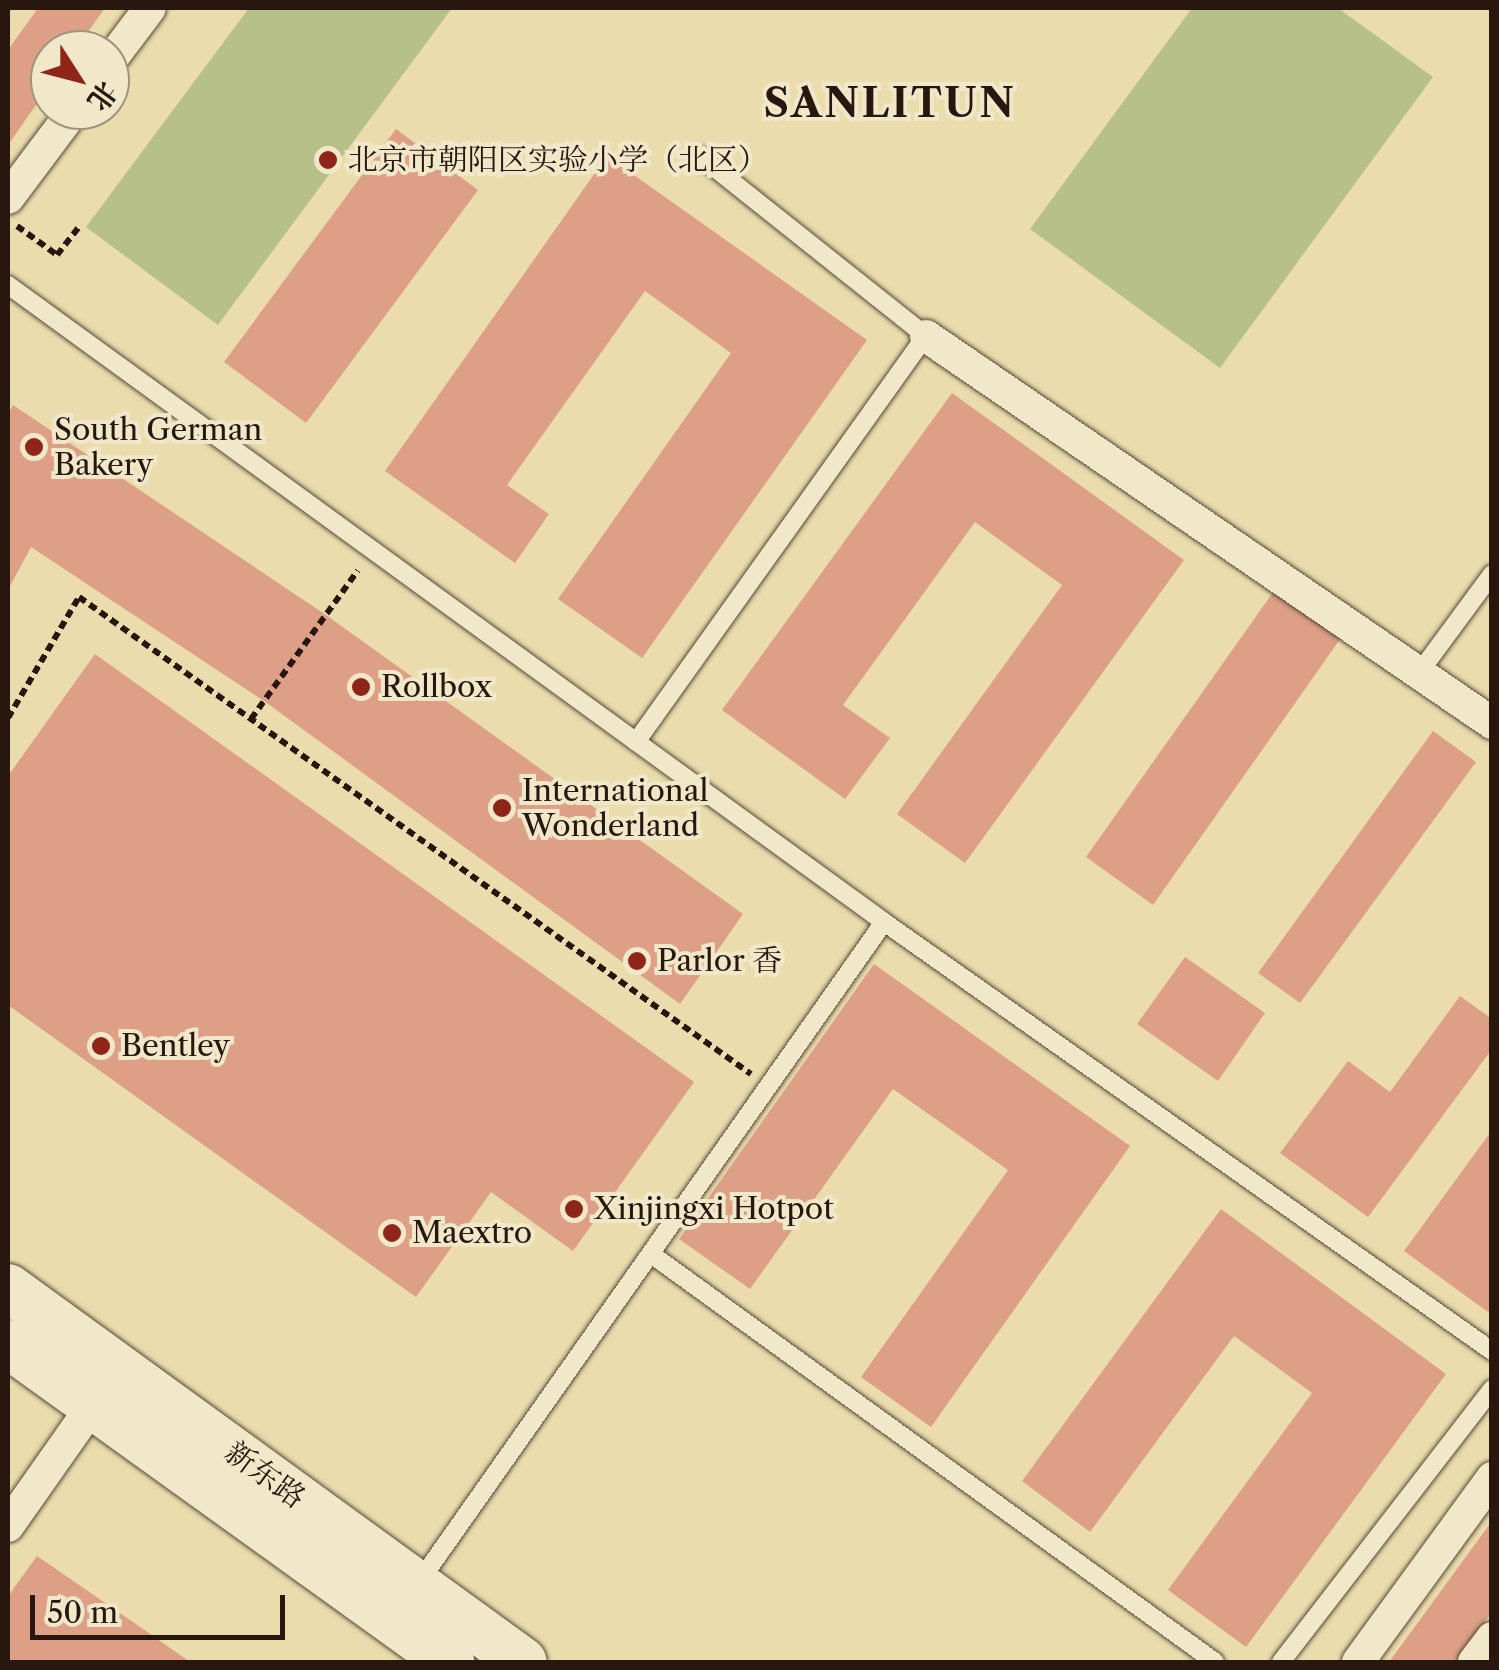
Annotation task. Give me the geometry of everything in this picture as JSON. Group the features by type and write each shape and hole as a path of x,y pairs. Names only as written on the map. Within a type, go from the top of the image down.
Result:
{"main road":[{"name":"新东路","path":"8,1288 523,1662"},
{"name":"新东路","path":"8,1344 450,1662"}],"street":[{"path":"130,34 150,8"},
{"path":"8,198 59,130"},
{"path":"926,336 1492,723"},
{"path":"8,1526 93,1406"},
{"path":"1358,1662 1492,1478"},
{"path":"1474,1662 1492,1638"}],"lane":[{"path":"636,742 926,336 700,156"},
{"path":"8,285 884,922 1492,1351"},
{"path":"1419,673 1492,574"},
{"path":"417,1586 884,922"},
{"path":"650,1254 1215,1662"},
{"path":"1281,1662 1492,1389"}],"path":[{"path":"8,219 58,255 80,226"},
{"path":"251,719 373,550"},
{"path":"8,718 79,597 768,1086"}],"green space":[{"path":"249,8 452,8 218,325 86,227"},
{"path":"1192,8 1338,8 1433,77 1220,368 1030,229"}],"building":[{"path":"38,8 105,8 89,30 30,30 30,114 8,145 8,50"},
{"path":"396,129 478,190 306,423 224,362"},
{"path":"607,156 867,340 642,658 558,599 731,353 645,291 507,485 549,514 515,563 385,471"},
{"path":"952,393 1184,560 965,863 897,814 1062,585 975,522 843,705 890,738 845,799 722,710"},
{"name":"International Wonderland","path":"13,405 326,615 743,914 680,1004 264,701 31,547 8,590 8,414"},
{"path":"1276,588 1343,635 1153,905 1086,857"},
{"path":"95,654 694,1082 573,1251 491,1192 416,1297 8,1005 8,776"},
{"path":"1433,731 1476,762 1300,1003 1258,973"},
{"path":"1185,957 1265,1013 1218,1081 1137,1024"},
{"path":"874,964 1130,1146 931,1427 861,1377 1008,1170 893,1089 750,1289 679,1239"},
{"path":"1460,996 1492,1019 1492,1049 1368,1217 1280,1153 1348,1061 1390,1092"},
{"path":"1492,1130 1492,1307 1488,1312 1404,1251"},
{"path":"1221,1209 1446,1374 1246,1647 1168,1590 1312,1393 1234,1336 1090,1532 1022,1481"},
{"path":"1492,1521 1492,1612 1455,1662 1389,1662"},
{"path":"37,1556 190,1662 8,1662 8,1596"}],"place":[{"name":"北京市朝阳区实验小学（北区）","path":"328,160"},
{"name":"South German Bakery","path":"34,447"},
{"name":"Rollbox","path":"361,687"},
{"name":"International Wonderland","path":"502,808"},
{"name":"Parlor 香","path":"637,961"},
{"name":"Bentley","path":"101,1046"},
{"name":"Xinjingxi Hotpot","path":"574,1209"},
{"name":"Maextro","path":"392,1233"}],"district":[{"name":"SANLITUN","path":"890,103"}]}
